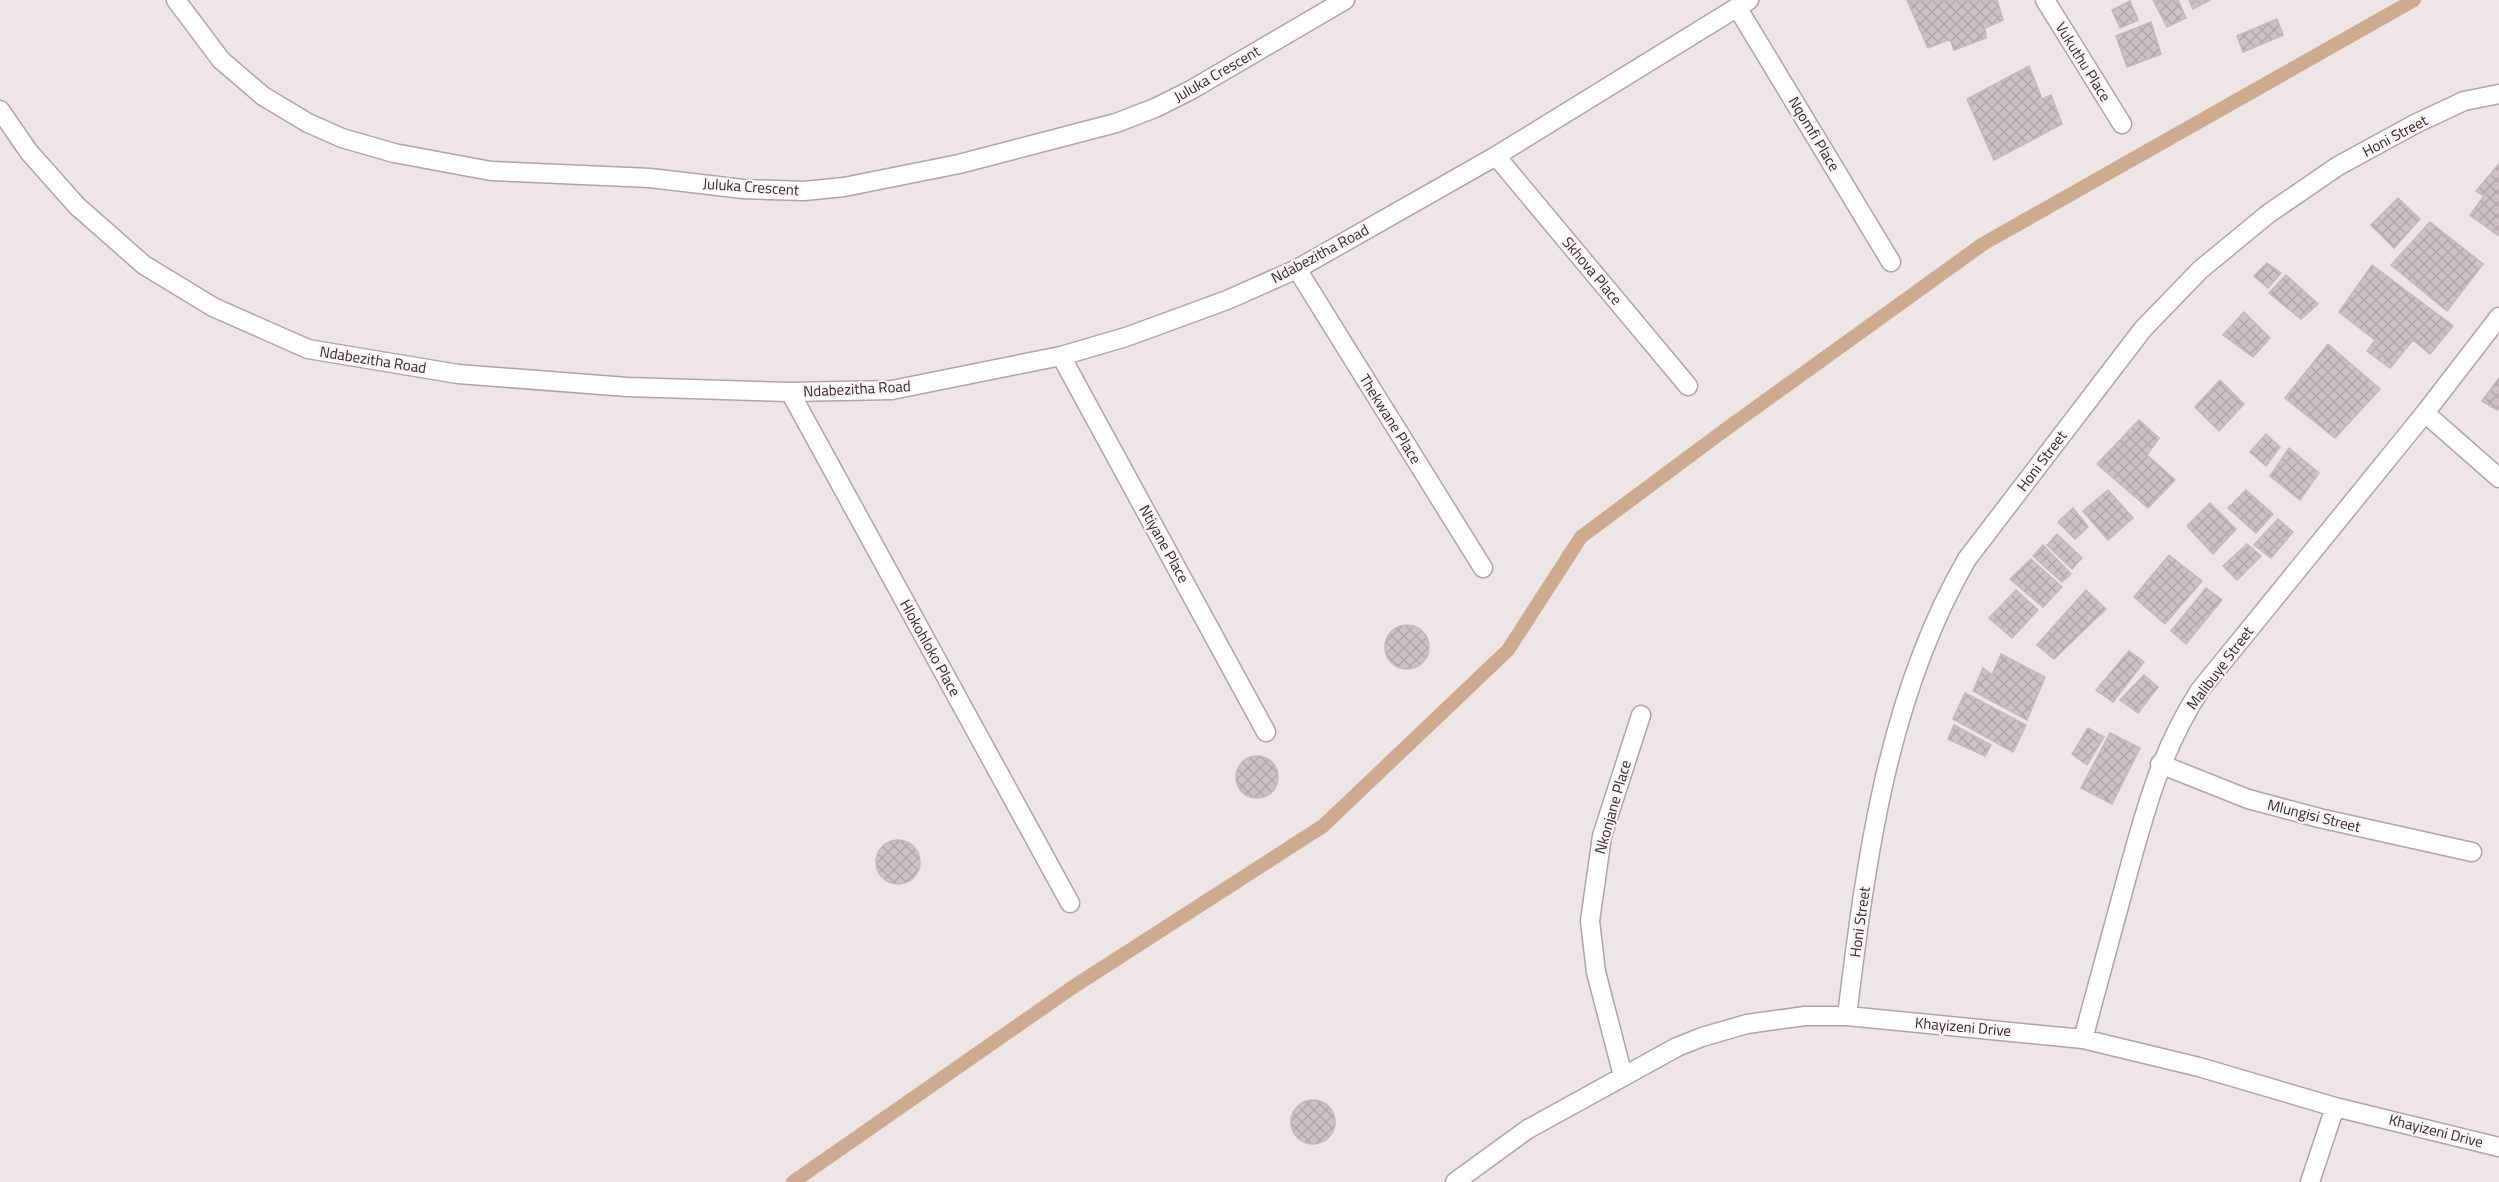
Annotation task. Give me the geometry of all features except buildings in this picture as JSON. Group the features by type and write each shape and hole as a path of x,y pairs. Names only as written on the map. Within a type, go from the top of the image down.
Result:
{"street":[{"name":"Juluka Crescent","path":"176,0 221,60 263,96 308,123 342,138 394,153 491,171 650,178 743,189 804,191 844,187 959,164 1116,123 1155,108 1191,90 1345,0"},
{"name":"Vukuthu Place","path":"2045,0 2122,124"},
{"name":"Ndabezitha Road","path":"0,110 29,152 77,206 144,265 213,308 308,349 458,374 627,387 790,392 892,390 982,374 1061,356 1126,337 1227,300 1297,269 1496,156 1743,4"},
{"name":"Nqomfi Place","path":"1743,4 1891,262"},
{"name":"Honi Street","path":"1847,1016 1874,827 1895,732 1943,600 1967,559 2143,328 2200,270 2268,214 2338,166 2415,124 2464,101 2499,94"},
{"name":"Skhova Place","path":"1496,156 1688,386"},
{"name":"Thekwane Place","path":"1297,269 1484,568"},
{"name":"Malibuye Street","path":"2083,1039 2160,764 2183,717 2200,690 2425,413 2499,317"},
{"name":"Ntiyane Place","path":"1061,356 1266,732"},
{"name":"Hlokohloko Place","path":"790,392 1070,903"},
{"path":"2425,413 2499,478"},
{"name":"Nkonjane Place","path":"1623,1076 1596,972 1590,921 1602,836 1641,715"},
{"name":"Mlungisi Street","path":"2160,764 2248,799 2319,818 2472,852"},
{"name":"Khayizeni Drive","path":"1455,1182 1528,1129 1623,1076 1702,1036 1746,1024 1805,1016 1847,1016 2083,1039 2199,1067 2335,1107 2499,1147"},
{"path":"2310,1182 2335,1107"}],"waterway":[{"path":"793,1182 1073,987 1323,826 1508,650 1581,537 1722,432 1983,244 2414,0"}]}
